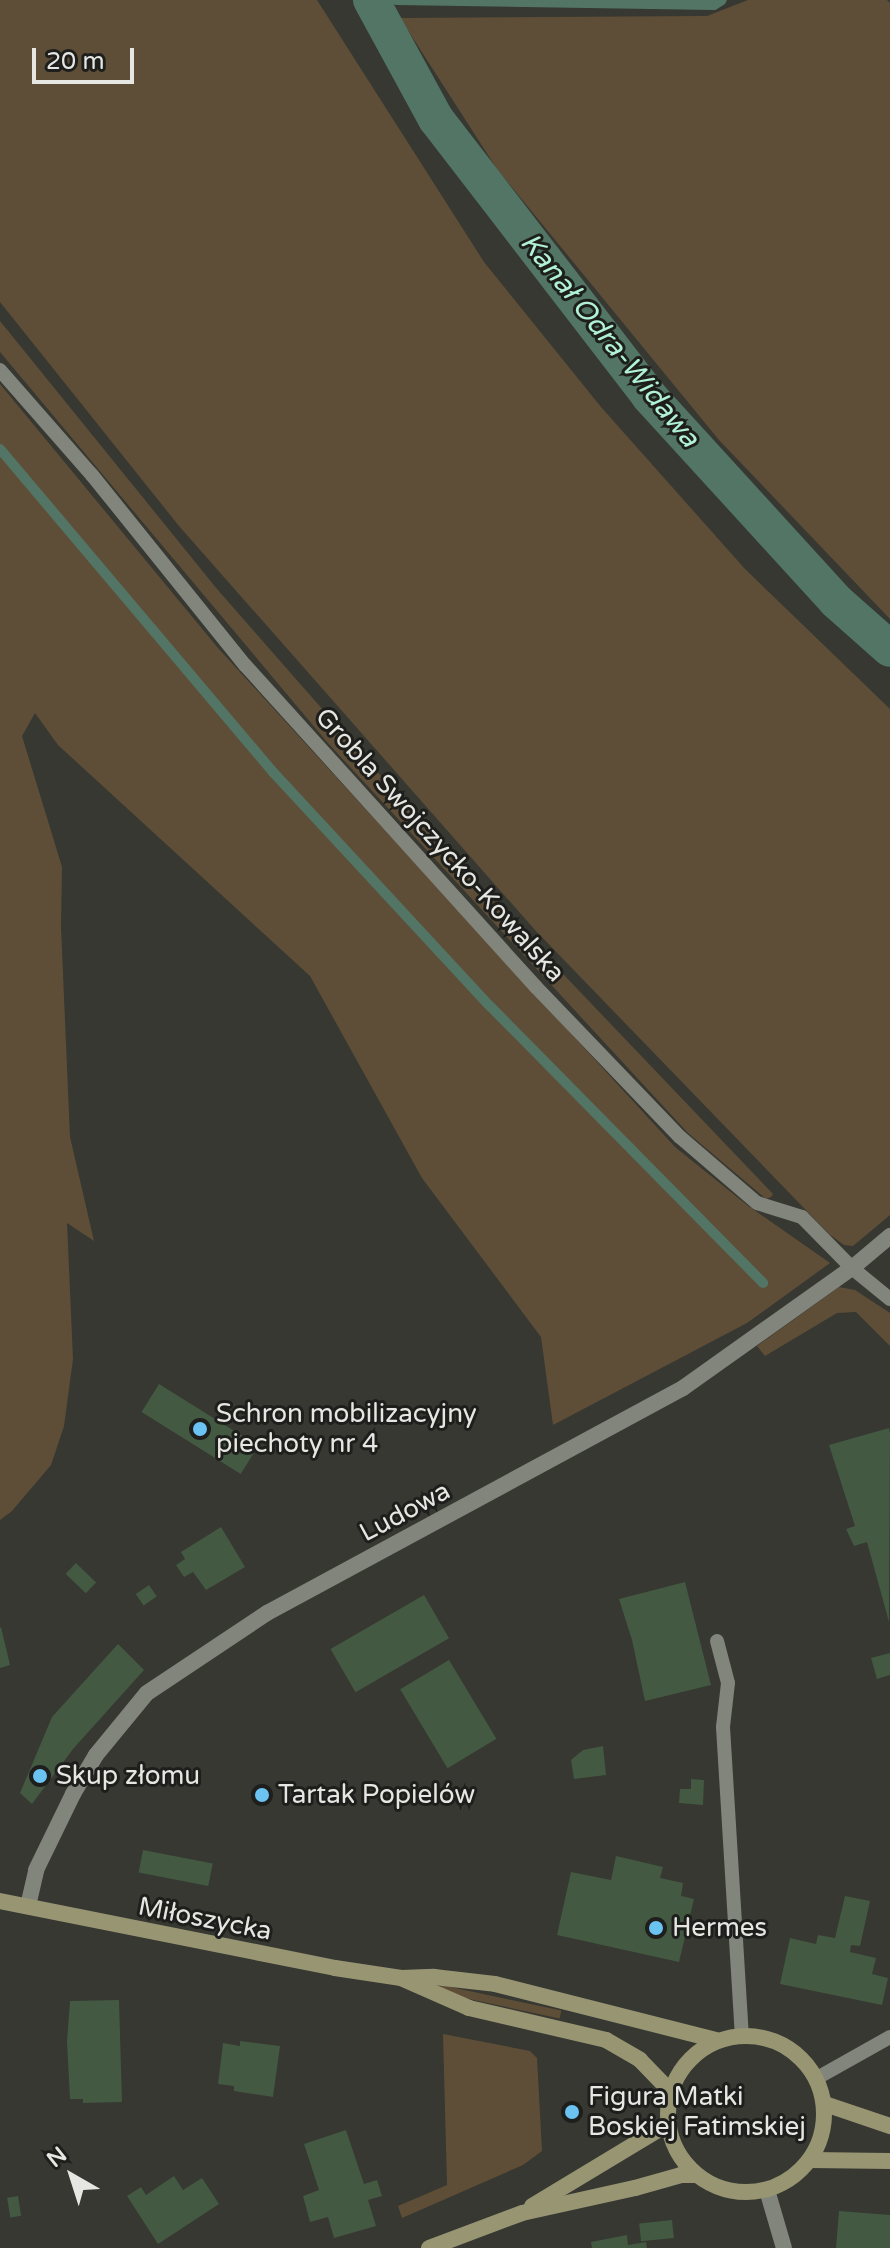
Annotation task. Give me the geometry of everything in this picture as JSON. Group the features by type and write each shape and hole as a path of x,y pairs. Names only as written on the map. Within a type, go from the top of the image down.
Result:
{"main road":[{"name":"Miłoszycka","path":"0,1901 335,1968 401,1978 434,1977 495,1984 716,2040"},
{"name":"Miłoszycka","path":"401,1978 469,2008 606,2040 640,2060 670,2091"},
{"path":"742,2035 765,2037 786,2045 804,2059 817,2078 825,2104 825,2124 810,2160 790,2179 767,2190 742,2192 718,2187 696,2175 677,2152 668,2124 670,2091 680,2070 696,2053 716,2040 742,2035"},
{"path":"825,2104 890,2126"},
{"path":"522,2213 668,2124"},
{"path":"810,2160 890,2161"},
{"path":"429,2248 522,2213 681,2175 696,2175"}],"street":[{"name":"Ludowa","path":"28,1906 36,1870 73,1794 96,1755 147,1693 267,1613 683,1388 852,1268 890,1236"},
{"path":"767,2190 784,2248"}],"lane":[{"name":"Grobla Swojczycko-Kowalska","path":"0,370 92,475 245,665 536,987 680,1137 757,1203 802,1217 852,1268 890,1299"},
{"path":"717,1641 728,1683 723,1727 742,2035"},
{"path":"817,2078 890,2037"}],"shaded area":[{"path":"0,0 317,0 484,262 601,407 745,569 890,709 890,1215 853,1246 844,1245 829,1234 535,930 179,526 0,302"},
{"path":"748,0 887,0 890,3 890,619 719,440 497,169 400,18 707,16"},
{"path":"0,321 217,589 460,866 773,1194 771,1197 766,1199 688,1133 327,742 0,352"},
{"path":"0,384 218,648 675,1147 747,1205 830,1263 747,1323 553,1425 541,1337 422,1178 310,976 58,745 35,713 22,736 62,867 61,927 70,1137 94,1241 67,1223 73,1359 64,1426 51,1465 12,1511 0,1520"},
{"path":"839,1287 855,1290 890,1313 890,1346 856,1312 837,1313 765,1356 757,1346"},
{"path":"441,1985 561,2011 560,2018 439,1993"},
{"path":"443,2034 530,2051 537,2058 542,2151 523,2165 402,2218 398,2206 447,2185"}],"building":[{"name":"Schron mobilizacyjny piechoty nr 4","path":"159,1384 258,1446 241,1474 142,1412"},
{"path":"889,1428 889,1622 867,1542 854,1546 846,1529 855,1526 829,1445"},
{"path":"221,1527 245,1567 206,1590 193,1572 184,1577 176,1565 185,1559 181,1552"},
{"path":"76,1563 96,1582 86,1593 66,1574"},
{"path":"685,1582 711,1685 645,1701 632,1640 619,1599"},
{"path":"149,1585 157,1597 144,1606 136,1594"},
{"path":"424,1595 449,1638 355,1692 330,1649"},
{"path":"0,1628 10,1665 0,1668"},
{"path":"118,1644 144,1670 73,1749 32,1804 20,1793 52,1717"},
{"path":"890,1653 890,1675 877,1679 871,1658"},
{"path":"449,1660 496,1739 448,1768 400,1689"},
{"path":"603,1746 606,1775 574,1779 571,1760 583,1750"},
{"path":"691,1779 704,1780 703,1805 679,1803 680,1789 691,1789"},
{"path":"143,1850 213,1864 208,1886 139,1873"},
{"path":"616,1856 663,1867 660,1878 683,1883 681,1896 694,1899 679,1962 557,1935 571,1872 611,1880"},
{"path":"845,1896 870,1901 860,1946 851,1945 850,1952 876,1958 872,1974 888,1978 882,2005 780,1984 790,1938 816,1944 818,1935 835,1938"},
{"path":"119,2000 122,2102 83,2103 83,2099 70,2099 67,2042 70,2001"},
{"path":"240,2041 280,2046 273,2097 234,2091 234,2086 218,2084 223,2043 240,2046"},
{"path":"346,2130 364,2184 377,2180 382,2196 368,2200 376,2226 334,2238 328,2217 310,2222 303,2196 319,2190 304,2144"},
{"path":"174,2176 183,2190 202,2178 219,2204 158,2244 127,2196 141,2187 146,2195"},
{"path":"18,2196 21,2216 10,2217 7,2198"},
{"path":"839,2211 890,2215 890,2248 836,2248"},
{"path":"672,2220 674,2238 641,2241 639,2223"},
{"path":"627,2235 628,2245 646,2242 647,2248 592,2248 591,2242"}],"waterway":[{"name":"Kanał Odra-Widawa","path":"371,0 436,119 649,396 836,601 890,649"},
{"path":"396,0 714,5 722,0"},
{"path":"0,449 273,772 490,1006 763,1283"}],"place":[{"name":"Schron mobilizacyjny piechoty nr 4","path":"200,1429"},
{"name":"Skup złomu","path":"40,1776"},
{"name":"Tartak Popielów","path":"262,1795"},
{"name":"Hermes","path":"656,1928"},
{"name":"Figura Matki Boskiej Fatimskiej","path":"572,2112"}]}
